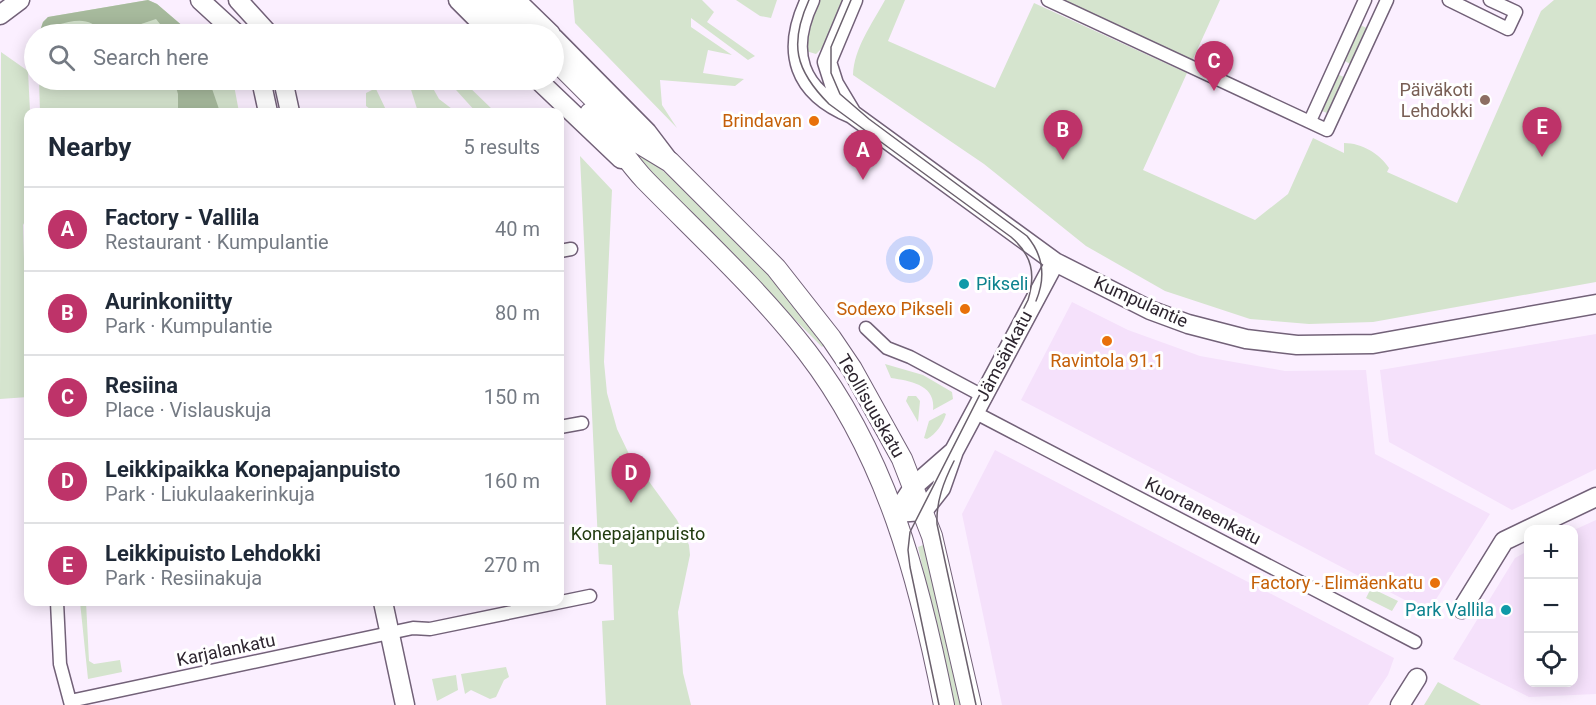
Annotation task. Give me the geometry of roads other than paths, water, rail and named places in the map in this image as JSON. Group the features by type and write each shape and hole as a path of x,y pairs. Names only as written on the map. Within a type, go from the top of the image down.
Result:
{"main road":[{"path":"0,15 20,0"},
{"path":"200,0 226,24"},
{"path":"238,0 260,24"},
{"path":"458,0 482,24"},
{"path":"476,0 501,24"},
{"path":"496,0 520,24"},
{"name":"Teollisuuskatu","path":"516,0 540,24"},
{"name":"Kumpulantie","path":"810,0 800,23 798,56 803,72 816,91 829,104 852,114 1055,262 1140,305 1188,324 1246,339 1297,345 1395,342 1596,304"},
{"path":"852,114 834,84 827,62 853,0"},
{"name":"Teollisuuskatu","path":"564,48 647,132 670,162 776,267 807,305 858,379 886,426 923,511 937,552 971,705"},
{"name":"Teollisuuskatu","path":"564,69 637,142 670,162"},
{"path":"564,87 602,126 642,177"},
{"path":"263,90 267,108"},
{"path":"285,90 289,108"},
{"path":"548,90 594,135 642,177 785,325 809,355 849,415 896,513 926,612 944,705"},
{"name":"Jämsänkatu","path":"923,511 941,489 954,451 1055,262"},
{"name":"Jämsänkatu","path":"896,513 914,486 954,451"},
{"path":"1462,609 1504,541 1596,497"},
{"path":"896,513 923,511"},
{"path":"384,606 405,705"},
{"path":"1400,705 1417,678"}],"street":[{"path":"1048,0 1327,130 1387,0"},
{"path":"1310,122 1365,0"},
{"path":"1449,0 1508,29 1516,12 1490,0"},
{"path":"1360,12 1378,21"},
{"name":"Kuortaneenkatu","path":"866,328 887,348 910,357 978,404 1415,642"},
{"path":"564,426 582,423"},
{"name":"Karjalankatu","path":"564,601 590,596"},
{"path":"57,606 60,664 71,703"},
{"name":"Karjalankatu","path":"71,703 413,628 430,629 542,606"}],"tram line":[{"path":"809,0 799,30 799,56 802,68 818,92 829,104 1011,237 1024,251 1032,273 1028,300 910,532 908,550 910,567 939,705"},
{"path":"851,0 831,47 831,73 840,94 869,119 1027,236 1040,259 1042,275 1036,301"},
{"path":"954,461 941,491 937,524 976,705"}],"place":[{"name":"Resiina","path":"1214,91"},
{"name":"Päiväkoti Lehdokki","path":"1485,100"},
{"name":"Brindavan","path":"814,121"},
{"name":"Leikkipuisto Lehdokki","path":"1542,157"},
{"name":"Aurinkoniitty","path":"1063,160"},
{"name":"Factory - Vallila","path":"863,180"},
{"name":"Pikseli","path":"964,284"},
{"name":"Sodexo Pikseli","path":"965,309"},
{"name":"Ravintola 91.1","path":"1107,341"},
{"name":"Leikkipaikka Konepajanpuisto","path":"631,503"},
{"name":"Factory - Elimäenkatu","path":"1435,583"},
{"name":"Park Vallila","path":"1506,610"}],"park label":[{"name":"Konepajanpuisto","path":"638,534"}]}
